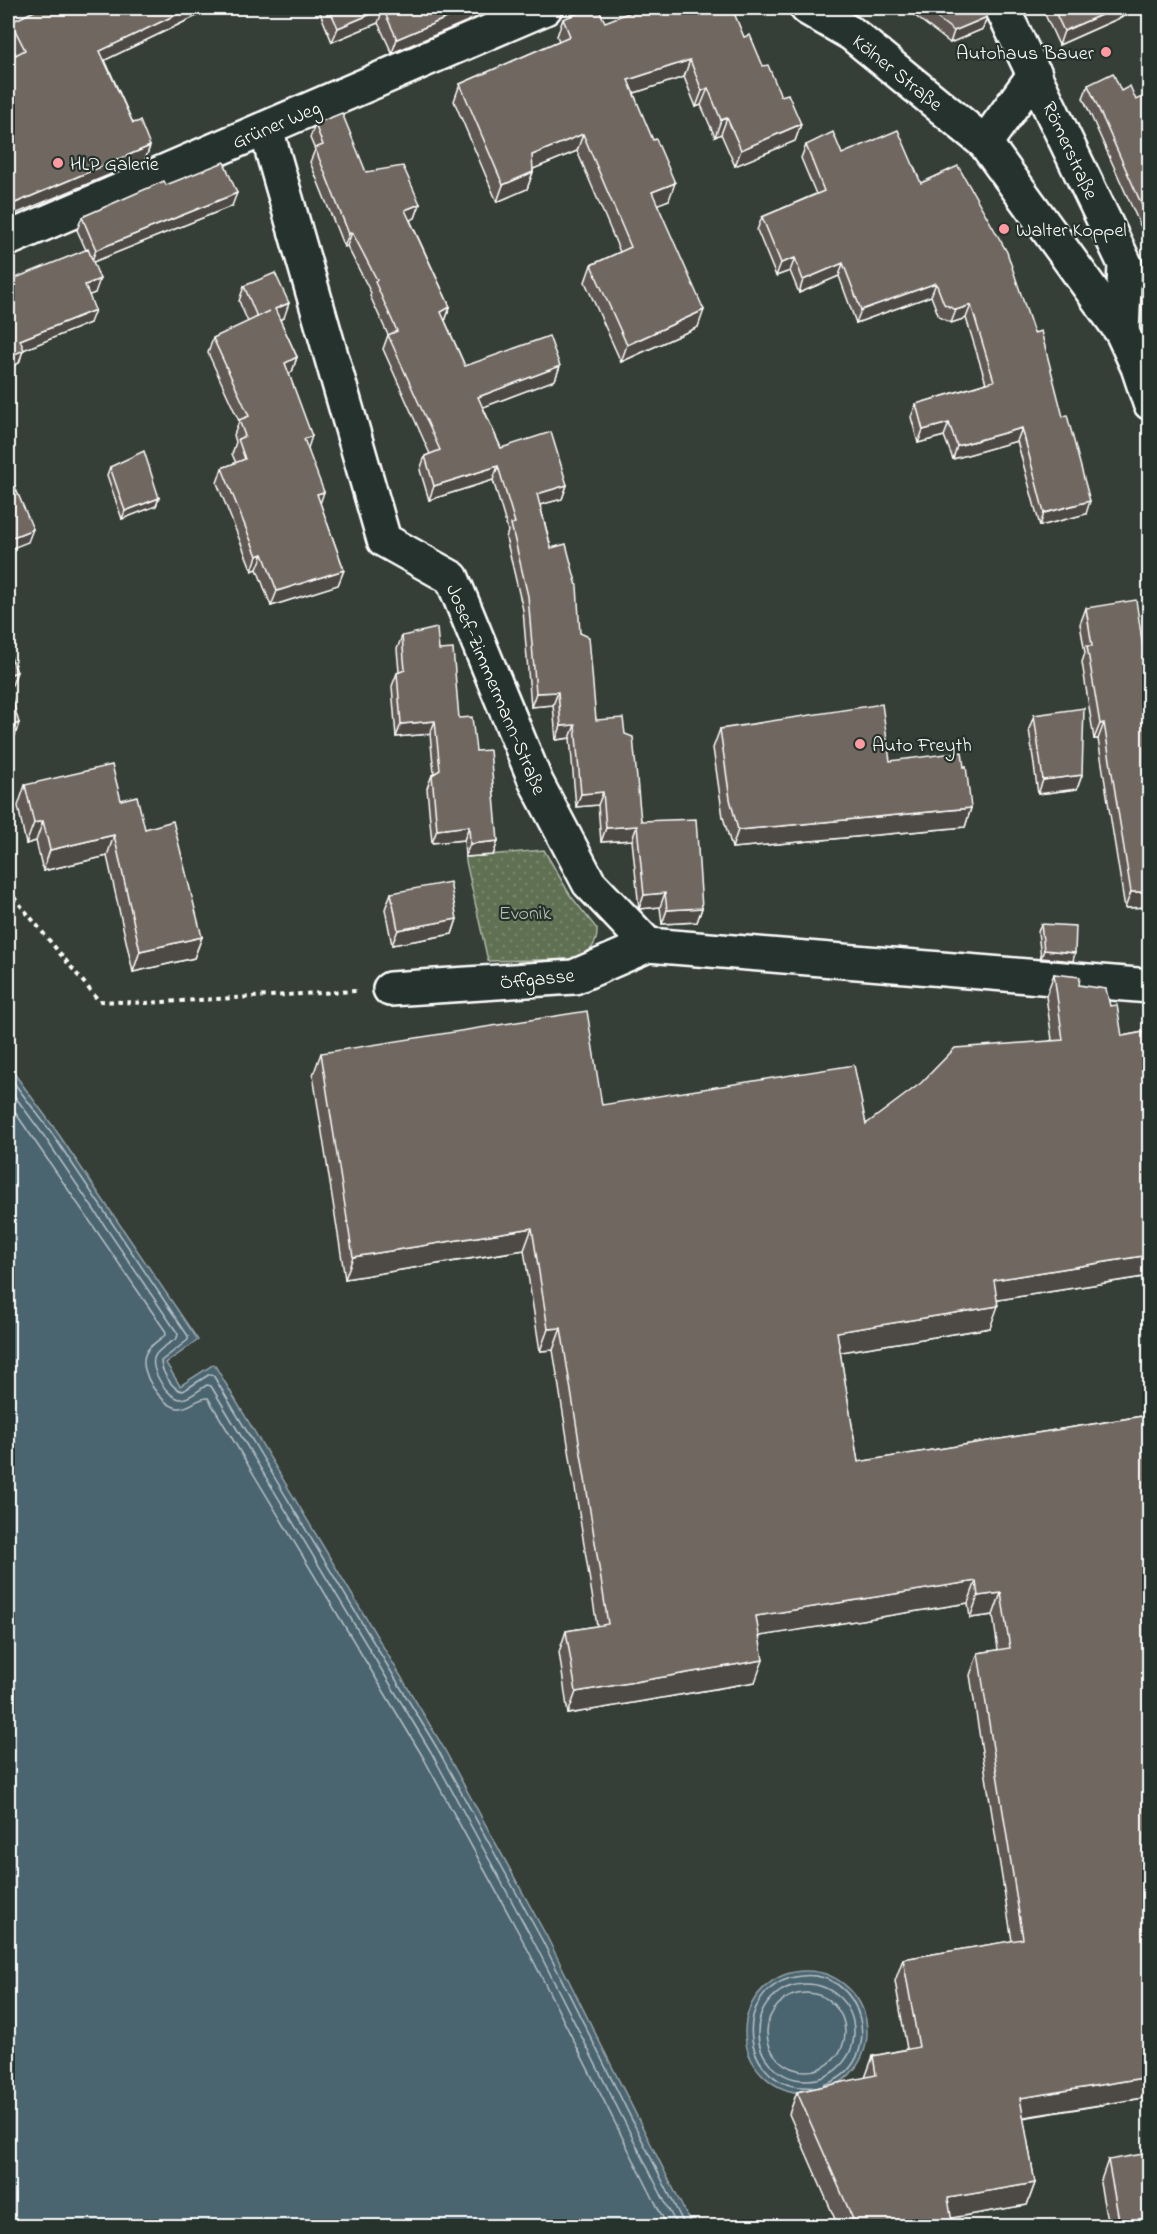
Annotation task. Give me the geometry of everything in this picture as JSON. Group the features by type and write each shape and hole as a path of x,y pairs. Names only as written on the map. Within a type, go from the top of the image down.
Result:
{"street":[{"name":"Grüner Weg","path":"8,239 545,8"},
{"name":"Kölner Straße","path":"807,8 852,34 984,143 1122,332 1138,367 1149,403"},
{"name":"Römerstraße","path":"1002,8 1125,264 1122,332"},
{"path":"984,143 1035,74"},
{"name":"Josef-Zimmermann-Straße","path":"266,129 384,540 452,578 536,782 589,883 648,945"},
{"name":"Öffgasse","path":"390,989 574,977 648,945 1149,986"}],"path":[{"path":"8,890 99,1001 146,1003 390,989"}],"green space":[{"name":"Evonik","path":"544,850 570,895 597,929 595,944 586,954 577,959 488,961 465,857"}],"water":[{"path":"8,1065 55,1129 198,1340 166,1363 180,1386 214,1364 442,1745 547,1937 692,2226 8,2226"},
{"path":"806,1971 830,1975 849,1989 863,2008 867,2032 863,2056 849,2075 830,2089 806,2093 782,2089 763,2075 749,2056 745,2032 749,2008 763,1989 782,1975"}],"building":[{"path":"41,8 190,8 100,51 133,123 140,121 150,146 8,206 8,59 25,50 11,22"},
{"path":"329,8 470,8 397,39 383,9 338,28"},
{"path":"591,8 598,8 605,22 641,8 685,8 687,13 700,8 732,8 744,37 750,35 763,66 768,65 781,96 788,94 801,124 741,150 727,118 721,120 708,88 702,91 690,60 628,80 653,140 656,139 675,183 652,192 704,310 627,345 591,265 631,247 583,134 532,155 533,172 503,185 460,84 570,36 563,19"},
{"path":"924,8 983,8 987,17 954,31"},
{"path":"1053,8 1117,8 1064,31"},
{"path":"1113,73 1121,91 1130,86 1136,100 1149,94 1149,221 1088,85"},
{"path":"342,113 366,172 403,166 420,204 405,210 450,307 441,312 465,366 549,336 560,366 478,397 501,448 551,432 567,485 537,494 551,548 566,544 577,586 580,633 589,637 596,720 623,718 625,734 633,737 641,821 696,819 702,908 667,910 665,893 644,895 637,826 606,828 603,792 581,794 575,725 561,726 558,692 536,693 528,596 511,524 515,523 498,466 434,486 425,456 440,450 388,335 397,331 375,282 377,280 352,232 349,234 315,148 323,145 315,124"},
{"path":"898,130 921,183 958,166 1007,252 1034,333 1041,331 1063,417 1067,415 1090,501 1044,513 1022,428 957,446 949,423 923,430 916,404 994,381 971,305 956,310 944,304 936,283 861,310 843,263 803,280 795,258 781,263 762,217 824,191 806,145 833,132 842,154"},
{"path":"224,162 237,193 96,250 82,217 164,181 166,185"},
{"path":"88,249 100,279 85,285 95,310 20,340 24,350 8,357 8,281"},
{"path":"275,273 289,303 275,309 297,357 285,363 312,436 304,439 324,492 317,494 344,570 277,591 263,554 257,556 222,468 245,459 238,439 245,436 239,420 249,416 213,338 270,311 257,317 244,286"},
{"path":"144,451 159,498 125,511 110,467"},
{"path":"8,460 12,472 9,473 33,529 8,539"},
{"path":"1136,600 1149,687 1149,892 1131,892 1104,723 1100,724 1087,646 1092,646 1086,608"},
{"path":"437,628 439,650 453,649 459,718 472,717 476,751 490,750 498,841 470,844 469,826 437,830 432,775 440,770 435,721 401,724 397,673 405,670 402,636"},
{"path":"8,650 17,672 8,675"},
{"path":"8,684 19,723 8,727"},
{"path":"882,704 890,761 962,752 971,808 738,830 730,799 720,729"},
{"path":"1084,708 1082,775 1043,780 1034,715"},
{"path":"112,765 121,800 137,796 145,829 173,821 202,937 140,951 114,835 50,850 43,821 34,823 25,785"},
{"path":"450,882 457,919 398,930 391,893"},
{"path":"1041,924 1076,926 1075,953 1044,950"},
{"path":"1054,974 1080,977 1079,985 1106,989 1110,1006 1117,1005 1122,1036 1149,1031 1149,1255 994,1280 998,1306 837,1332 858,1462 1149,1415 1149,2077 1020,2098 1035,2183 948,2198 952,2222 930,2226 856,2226 797,2092 876,2075 873,2056 919,2047 903,1959 1023,1939 978,1653 1010,1648 1001,1593 978,1596 976,1581 756,1616 763,1660 576,1692 566,1631 608,1624 561,1328 548,1329 532,1228 353,1257 321,1053 587,1011 602,1105 854,1065 866,1124 921,1083 955,1048 1063,1040"},
{"path":"1149,2153 1149,2226 1120,2226 1108,2160"}],"place":[{"name":"Autohaus Bauer","path":"1106,52"},
{"name":"HLP Galerie","path":"58,163"},
{"name":"Walter Koppel","path":"1004,229"},
{"name":"Auto Freyth","path":"860,744"}]}
